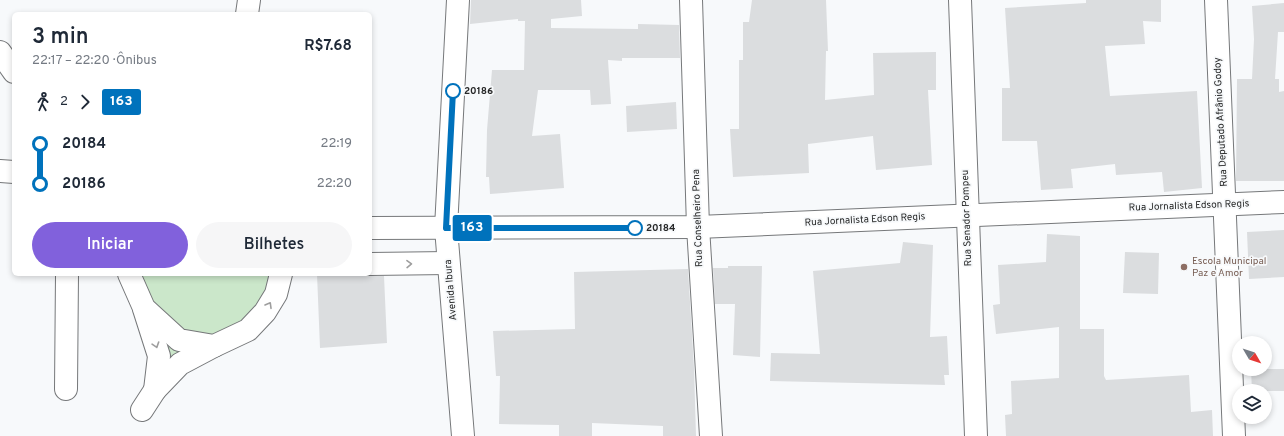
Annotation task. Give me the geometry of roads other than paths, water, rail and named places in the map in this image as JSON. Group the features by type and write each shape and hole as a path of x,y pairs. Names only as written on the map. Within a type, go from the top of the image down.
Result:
{"street":[{"path":"247,12 249,0"},
{"name":"Avenida Ibura","path":"458,0 446,228 464,436"},
{"name":"Rua Conselheiro Pena","path":"691,0 698,227 711,436"},
{"name":"Rua Senador Pompeu","path":"960,0 976,436"},
{"name":"Rua Deputado Afrânio Godoy","path":"1216,0 1234,436"},
{"path":"0,52 12,69"},
{"path":"0,171 12,172"},
{"name":"Rua Jornalista Edson Regis","path":"372,228 698,227 1284,202"},
{"path":"372,264 448,263"},
{"path":"66,389 67,276"},
{"path":"130,276 144,308 160,356 155,390"},
{"path":"142,410 155,390 180,364 248,330 265,312 276,294 281,276"},
{"path":"144,308 179,340 214,346"}],"place":[{"name":"20186","path":"453,91"},
{"name":"20184","path":"635,228"},
{"name":"Escola Municipal Paz e Amor","path":"1184,267"}]}
